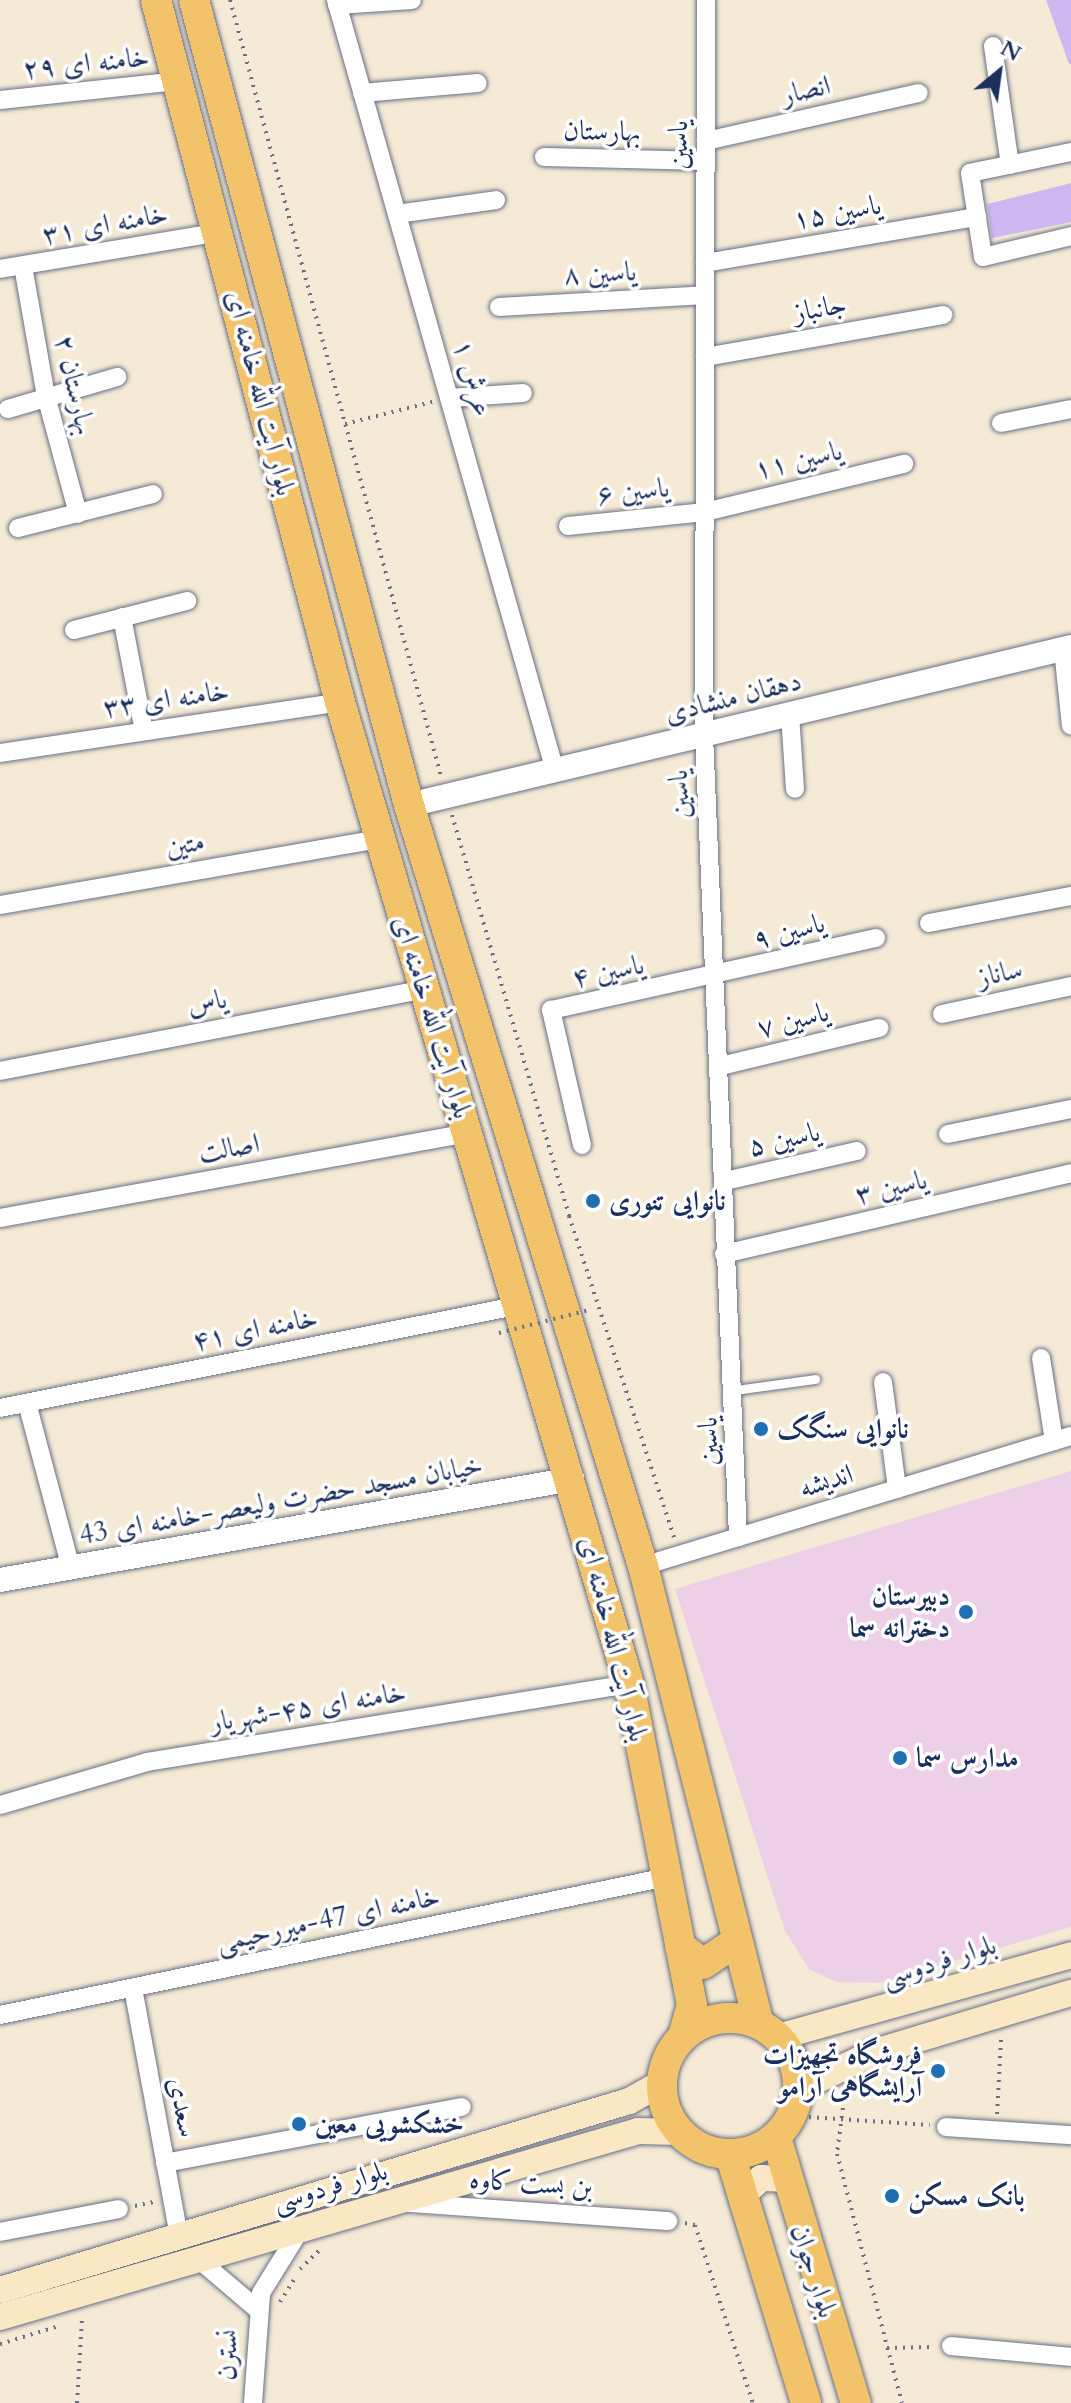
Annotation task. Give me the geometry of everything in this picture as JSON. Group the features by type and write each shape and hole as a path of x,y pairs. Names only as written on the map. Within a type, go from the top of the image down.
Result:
{"main road":[{"name":"بلوار آیت الله خامنه ای","path":"156,0 220,232 340,702 521,1305 629,1684 692,2005 683,2036"},
{"name":"بلوار آیت الله خامنه ای","path":"194,0 409,805 643,1566 734,1943 768,2030"},
{"path":"680,1946 703,1964 734,1943"},
{"name":"بلوار فردوسی","path":"768,2030 1071,1955"},
{"path":"789,2114 792,2055 768,2030 719,2018 683,2036 662,2083 680,2132 697,2146 730,2154 789,2114 875,2052 1071,1993"},
{"name":"بلوار فردوسی","path":"0,2290 629,2101 662,2083"},
{"name":"بلوار جوان","path":"789,2114 786,2179 856,2403"},
{"name":"بلوار فردوسی","path":"0,2317 638,2131 680,2132"},
{"name":"بلوار جوان","path":"730,2154 806,2403"},
{"path":"742,2196 761,2178 786,2179"}],"street":[{"path":"336,2 412,0"},
{"name":"یاسین","path":"706,0 704,735 721,1066 724,1254 735,1390 738,1537"},
{"name":"عرش ۱","path":"336,2 555,771"},
{"path":"993,46 1010,165"},
{"name":"خامنه ای ۲۹","path":"0,100 177,81"},
{"path":"362,93 478,83"},
{"name":"انصار","path":"706,141 919,93"},
{"path":"1071,152 970,173 983,257 1071,236"},
{"name":"بهارستان","path":"544,157 706,161"},
{"path":"397,214 496,200"},
{"name":"یاسین ۱۵","path":"705,263 977,217"},
{"name":"خامنه ای ۳۱","path":"0,269 220,232"},
{"name":"بهارستان ۲","path":"23,266 46,396 78,514"},
{"name":"یاسین ۸","path":"499,307 705,295"},
{"name":"جانباز","path":"705,357 943,315"},
{"path":"8,409 117,377"},
{"path":"449,398 523,393"},
{"path":"1001,423 1071,409"},
{"name":"یاسین ۱۱","path":"705,512 904,464"},
{"path":"18,528 153,494"},
{"name":"یاسین ۶","path":"568,526 705,512"},
{"path":"74,630 187,601"},
{"path":"122,617 144,731"},
{"name":"دهقان منشادی","path":"409,805 1067,648"},
{"path":"1067,648 1071,726"},
{"name":"خامنه ای ۳۳","path":"0,753 340,702"},
{"path":"790,714 795,789"},
{"name":"متین","path":"0,905 379,839"},
{"path":"929,923 1071,896"},
{"name":"یاسین ۹","path":"716,978 876,938"},
{"name":"یاسین ۴","path":"582,1145 551,1010 716,978"},
{"name":"ساناز","path":"942,1014 1071,986"},
{"name":"یاس","path":"0,1071 424,989"},
{"name":"یاسین ۷","path":"721,1066 879,1028"},
{"path":"948,1134 1071,1109"},
{"name":"اصالت","path":"0,1218 468,1133"},
{"name":"یاسین ۵","path":"725,1181 857,1151"},
{"name":"یاسین ۳","path":"724,1254 1071,1173"},
{"name":"خامنه ای ۴۱","path":"0,1408 521,1305"},
{"path":"1041,1358 1062,1439"},
{"path":"883,1382 897,1489"},
{"path":"27,1403 71,1568"},
{"name":"اندیشه","path":"643,1566 1062,1439"},
{"name":"خیابان مسجد حضرت ولیعصر-خامنه ای 43","path":"0,1580 572,1479"},
{"name":"خامنه ای ۴۵-شهریار","path":"0,1805 147,1762 629,1684"},
{"name":"خامنه ای 47-میررحیمی","path":"0,2015 667,1877"},
{"name":"سعدی","path":"133,1988 179,2235"},
{"path":"165,2163 462,2107"},
{"path":"946,2127 1071,2135"},
{"name":"بن بست کاوه","path":"391,2202 668,2221"},
{"path":"0,2232 119,2209"},
{"name":"نسترن","path":"253,2403 257,2309 272,2270 302,2227"},
{"name":"نسترن","path":"197,2258 257,2309"},
{"path":"951,2346 1071,2357"}],"lane":[{"path":"735,1390 815,1379"}],"path":[{"path":"345,424 449,398"},
{"path":"499,1333 589,1310"},
{"path":"996,2130 1001,2032"},
{"path":"789,2114 946,2127"},
{"path":"838,2116 837,2154 902,2403"},
{"path":"119,2209 172,2198"},
{"path":"668,2221 695,2225 753,2403"},
{"path":"257,2309 285,2300 298,2271 333,2238"},
{"path":"77,2403 82,2319"},
{"path":"887,2348 951,2346"}],"shaded area":[{"name":"مدارس سما","path":"1071,1471 1071,1927 879,1983 836,1982 809,1969 785,1931 675,1589"}],"building":[{"path":"1046,0 1071,0 1071,64 1069,64"},
{"path":"1071,183 1071,222 992,238 987,204"}],"place":[{"name":"نانوایی تنوری","path":"593,1201"},
{"name":"نانوایی سنگک","path":"761,1429"},
{"name":"دبیرستان دخترانه سما","path":"966,1612"},
{"name":"مدارس سما","path":"900,1758"},
{"name":"فروشگاه تجهیزات آرایشگاهی آرامو","path":"938,2071"},
{"name":"خشکشویی معین","path":"299,2124"},
{"name":"بانک مسکن","path":"892,2196"}]}
